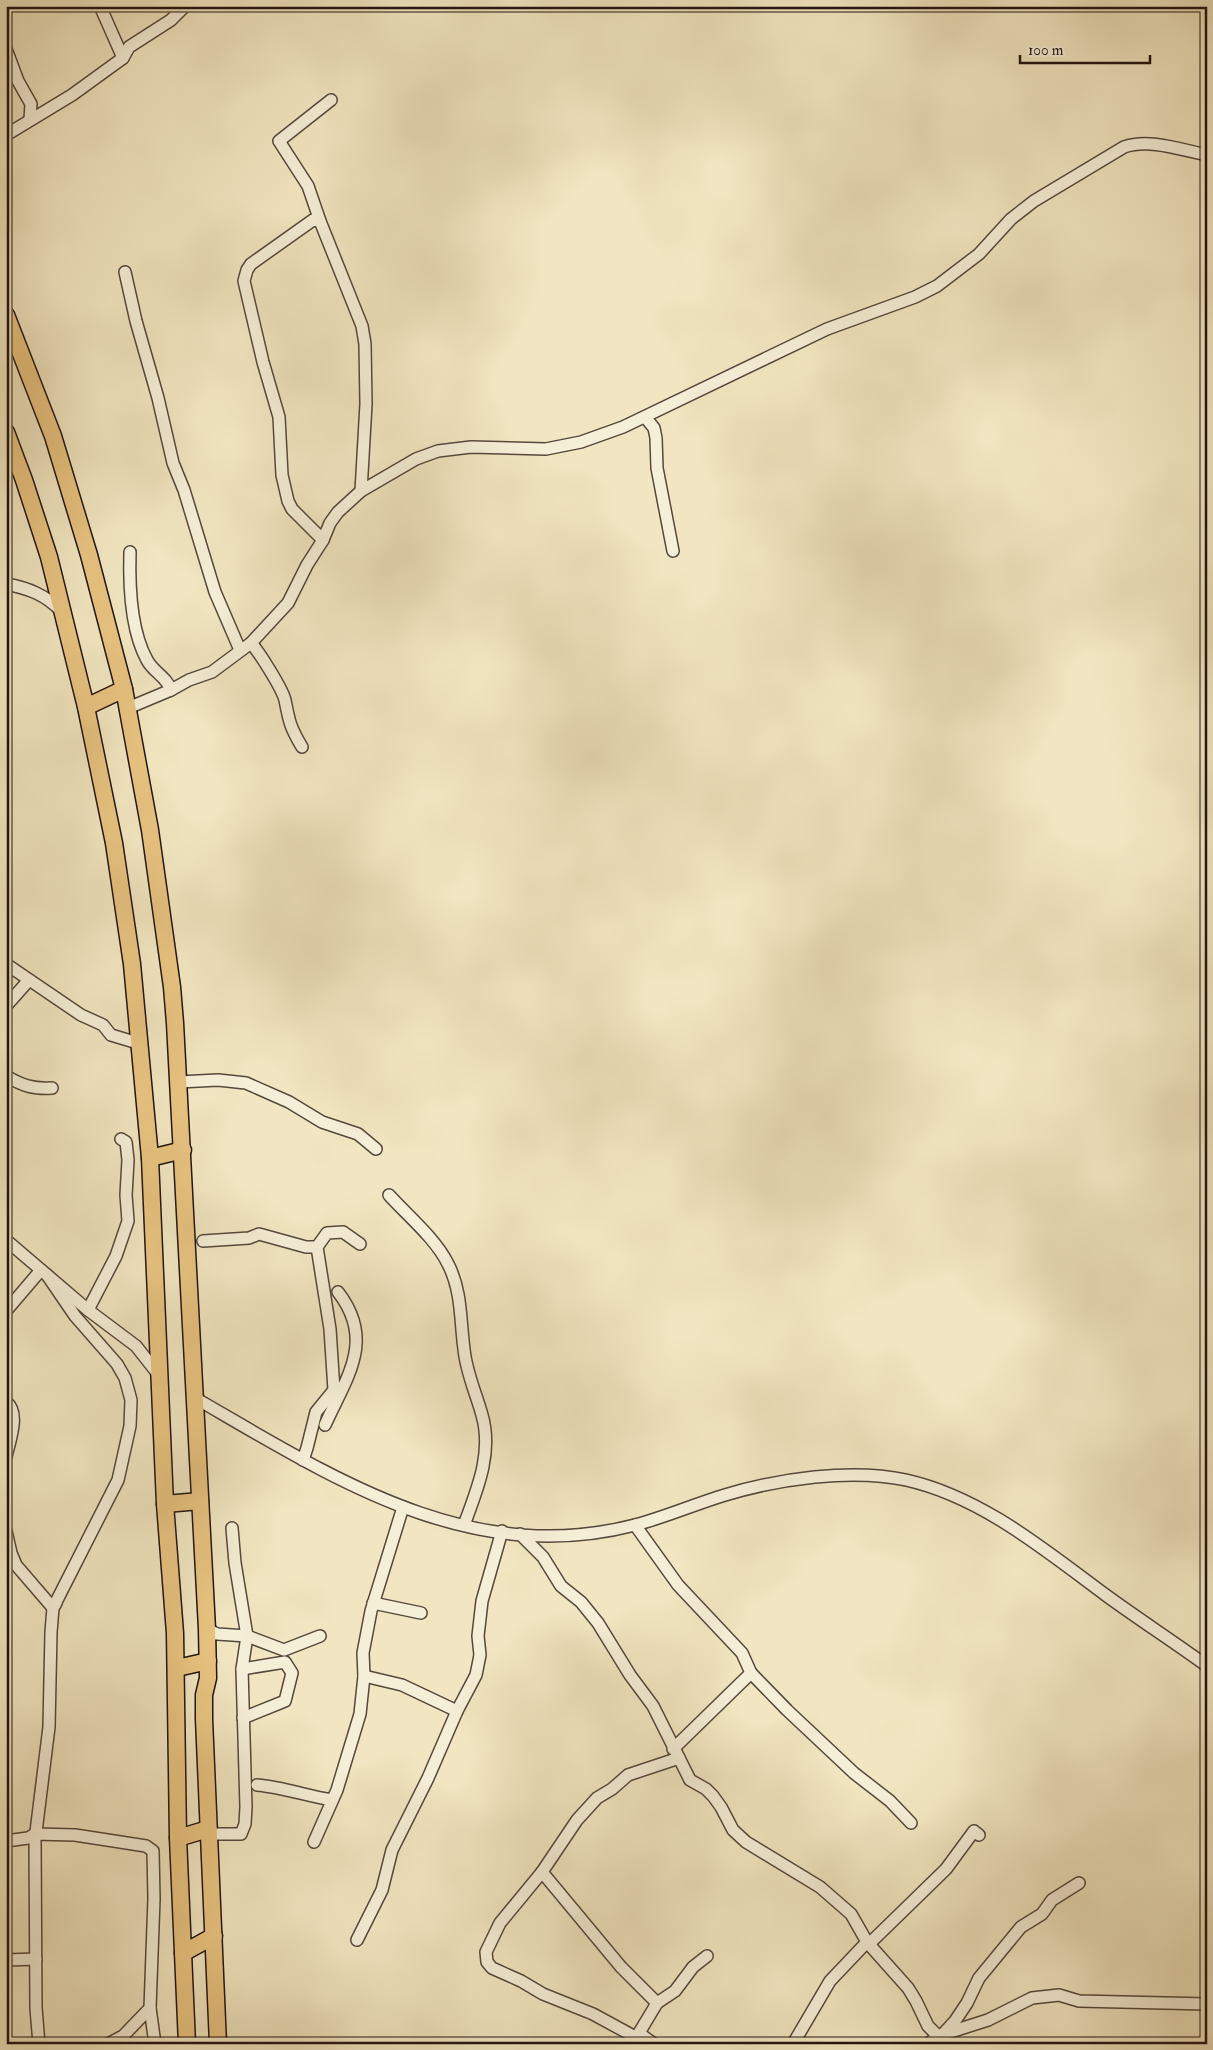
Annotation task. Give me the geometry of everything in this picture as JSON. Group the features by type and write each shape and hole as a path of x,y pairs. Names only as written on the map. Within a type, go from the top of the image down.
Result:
{"highway":[{"path":"6,315 53,436 89,555 124,689 150,830 172,987 183,1150 207,1629 208,1678 204,1695 204,1720 218,2044"},
{"path":"6,432 27,488 57,590 86,707 117,861 141,1044 150,1158 164,1504 177,1668 178,1838 187,2044"},
{"path":"86,707 124,689"},
{"path":"150,1158 183,1150"},
{"path":"164,1504 200,1501"},
{"path":"177,1668 208,1661"},
{"path":"178,1838 209,1831"},
{"path":"183,1953 214,1936"}],"street":[{"path":"100,6 123,58"},
{"path":"6,135 65,99 123,58 129,47 171,20 185,6"},
{"path":"6,49 18,81 32,104 30,120"},
{"path":"331,100 279,141 308,186 320,221 359,316 364,334 366,404 362,491"},
{"path":"128,708 218,668 250,643 288,602 307,565 324,540 330,524 348,502 362,491 427,454 471,447 546,449 602,436 827,329 915,297 937,286 979,254 1012,219 1034,201 1124,147 1138,144 1152,145 1207,155"},
{"path":"320,221 313,220 251,264 245,274 244,281 263,362 279,417 282,474 288,501 292,509 324,540"},
{"path":"125,272 173,463 184,490 214,592 240,650"},
{"path":"645,417 654,428 656,468 673,551"},
{"path":"130,552 129,579 139,640 147,661 169,683 171,690"},
{"path":"6,584 23,587 40,594 52,601 62,612"},
{"path":"40,594 57,590"},
{"path":"250,643 263,658 282,693 288,720 302,747"},
{"path":"6,964 34,985 81,1015 103,1025 111,1034 141,1044"},
{"path":"6,1006 29,980"},
{"path":"6,1076 36,1089 52,1088"},
{"path":"179,1082 218,1080 246,1083 289,1102 322,1122 358,1134 376,1148"},
{"path":"88,1310 116,1256 128,1221 126,1196 128,1160 126,1142 121,1139"},
{"path":"388,1195 433,1242 448,1263 462,1309 464,1350 469,1376 486,1436 484,1464 464,1525"},
{"path":"302,1460 308,1448 316,1412 334,1390 330,1329 317,1247 327,1233 343,1232 360,1244"},
{"path":"203,1242 250,1238 259,1234 306,1247 317,1247"},
{"path":"6,1240 88,1310 136,1346 158,1374"},
{"path":"6,1310 44,1273"},
{"path":"40,2044 36,2008 35,1834 49,1727 53,1608 118,1480 130,1418 131,1400 125,1378 117,1364 75,1316 44,1273"},
{"path":"325,1425 348,1378 357,1347 357,1331 352,1314 338,1292"},
{"path":"136,1346 158,1347"},
{"path":"195,1398 302,1460 365,1492 403,1507 464,1525 520,1534 577,1535 635,1525 728,1494 767,1485 840,1474 907,1480 947,1494 976,1507 1039,1545 1130,1613 1207,1666"},
{"path":"124,1399 130,1418"},
{"path":"6,1402 12,1408 14,1418 6,1457"},
{"path":"314,1842 336,1790 360,1714 364,1676 363,1654 373,1603 403,1507"},
{"path":"635,1525 678,1585 742,1653 751,1673 854,1773 890,1801 910,1823"},
{"path":"209,1831 241,1834 245,1824 242,1669 247,1636 235,1563 232,1528"},
{"path":"6,1531 16,1565 53,1608"},
{"path":"357,1940 382,1890 392,1850 428,1778 457,1711 476,1675 480,1655 478,1636 482,1601 502,1531"},
{"path":"520,1534 546,1561 561,1586 582,1602 598,1623 630,1676 653,1706 690,1780 713,1796 733,1830 746,1842 804,1876 832,1896 851,1914 868,1943 908,1988 928,2026 941,2038"},
{"path":"373,1603 421,1613"},
{"path":"207,1629 217,1634 247,1636 284,1650 320,1636"},
{"path":"242,1669 285,1662 292,1673 285,1702 243,1718"},
{"path":"654,2044 636,2039 593,2014 543,1994 521,1981 492,1968 487,1962 486,1952 500,1923 542,1872 577,1820 597,1798 628,1776 676,1753 751,1673"},
{"path":"364,1676 402,1685 457,1711"},
{"path":"257,1785 273,1786 308,1796 332,1800"},
{"path":"793,2044 830,1981 946,1870 974,1831 979,1835"},
{"path":"6,1841 28,1838 35,1834 92,1837 146,1846 153,1851 154,1908 150,2008 155,2044"},
{"path":"542,1872 621,1967 658,2003"},
{"path":"941,2038 963,2009 979,1978 1021,1927 1042,1914 1052,1900 1079,1883"},
{"path":"636,2039 658,2003 675,1991 693,1968 707,1956"},
{"path":"6,1960 36,1959"},
{"path":"928,2044 988,2020 1032,1998 1059,1995 1079,2000 1207,2004"},
{"path":"108,2044 123,2036 150,2008"}]}
